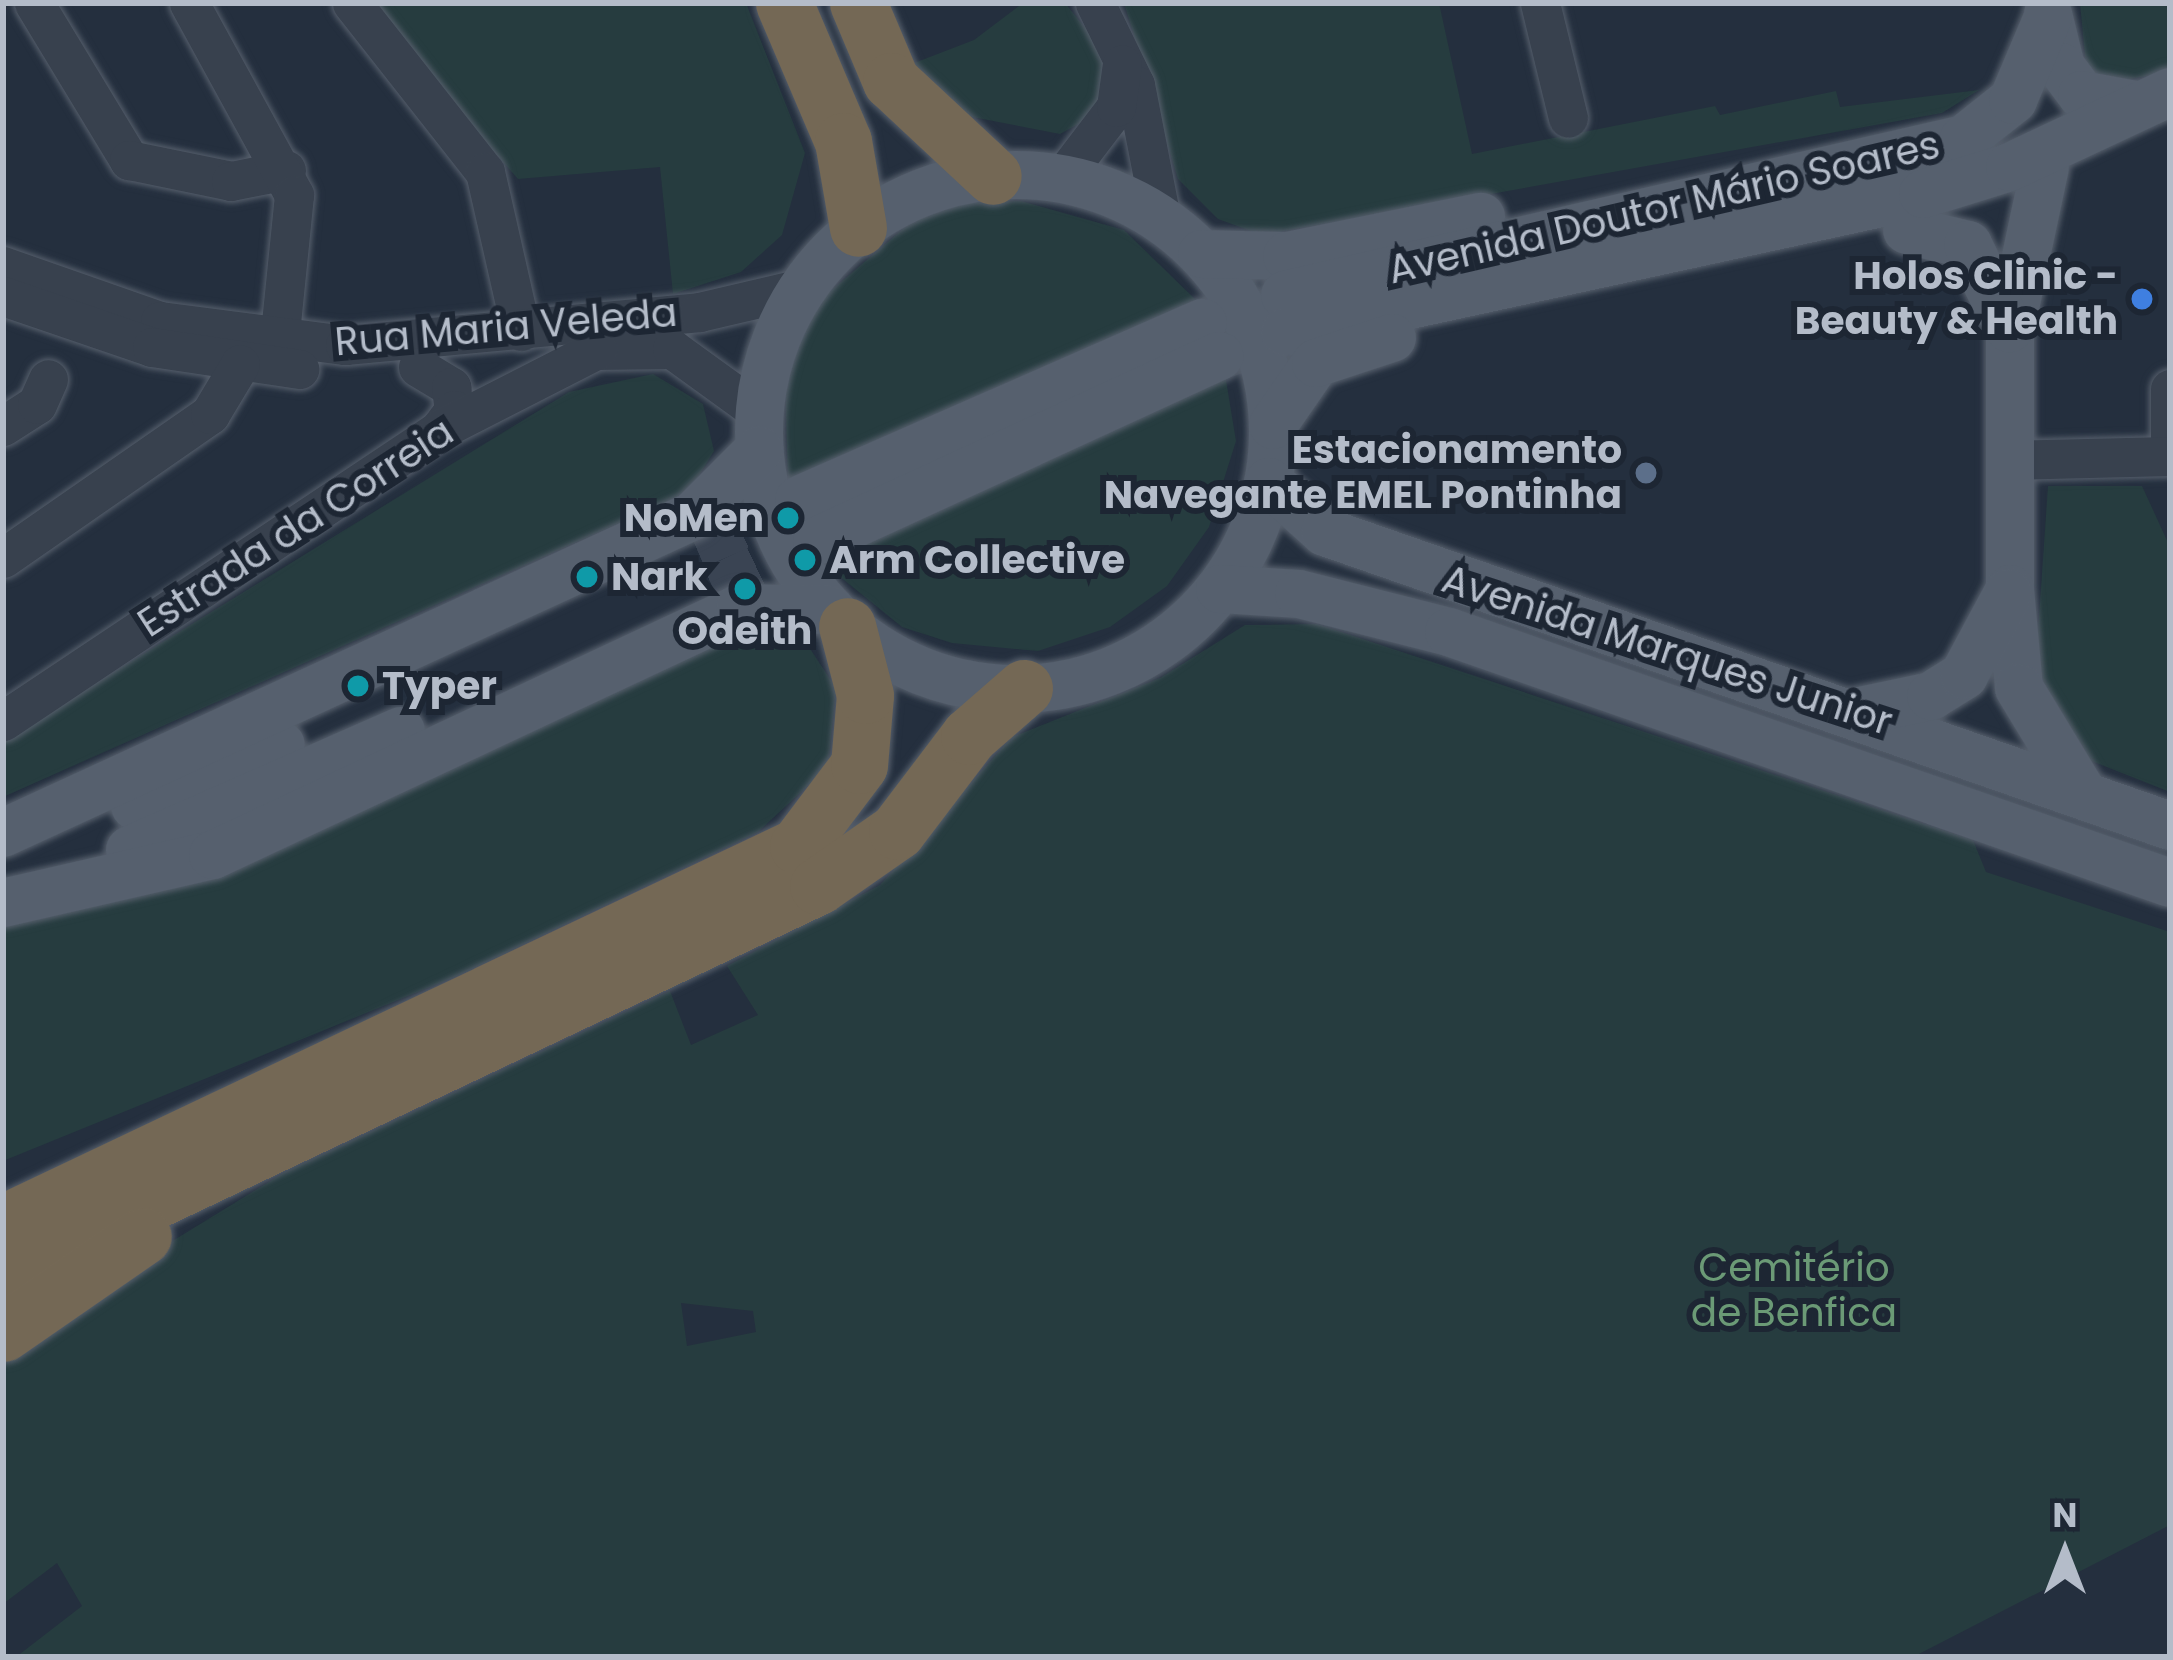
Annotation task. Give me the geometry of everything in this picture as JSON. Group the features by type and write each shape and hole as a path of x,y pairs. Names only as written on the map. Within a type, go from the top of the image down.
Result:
{"highway":[{"path":"784,3 843,141 858,228"},
{"path":"858,3 891,81 993,176"},
{"path":"3,1272 355,1076 808,839 859,765 865,695 838,618"},
{"path":"3,1223 862,860 1024,688"},
{"path":"3,1185 355,1076"},
{"path":"3,1333 355,1076"}],"main road":[{"path":"2049,10 2082,94 2154,99"},
{"name":"Avenida Doutor Mário Soares","path":"2049,10 2027,75 1986,128 1907,153 1285,313 1923,194 2055,153"},
{"path":"1274,425 1298,380 1360,345 1907,230 2154,99"},
{"path":"1202,254 1287,256 1723,171 1907,153"},
{"path":"2055,153 2010,332 2006,460 2010,589 2019,688 2081,792"},
{"path":"3,833 693,516 759,431 802,288 858,228 930,190 993,176 1061,179 1161,219 1202,254 1246,316 1274,425 1269,482 1220,589 1133,660 1024,688 929,674 838,618 788,552 759,431"},
{"path":"1907,230 1968,245 2010,332"},
{"path":"808,520 1211,340"},
{"name":"Avenida Marques Junior","path":"1269,482 1325,532 1854,712 2170,826"},
{"path":"3,843 185,791 695,545"},
{"name":"Avenida Marques Junior","path":"1220,589 1299,594 1449,632 1944,799 2170,883"},
{"path":"1854,712 1931,696 1964,676 2010,589"},
{"path":"3,902 714,590"},
{"path":"3,902 213,855 740,608 838,618"}],"street":[{"path":"34,3 129,160 231,181 286,170"},
{"path":"189,3 286,170 296,216 279,342"},
{"path":"352,3 484,172 521,331"},
{"path":"1095,3 1122,47 1161,219"},
{"path":"1540,3 1568,118"},
{"path":"1061,179 1116,107 1122,47"},
{"name":"Rua Maria Veleda","path":"3,266 160,321 279,342 521,331 699,312 802,288"},
{"name":"Rua Maria Veleda","path":"3,296 103,334 240,364 418,367 597,349 672,349 759,431"},
{"name":"Estrada da Correia","path":"3,722 439,430 597,349"},
{"path":"3,558 210,414 240,364"},
{"path":"418,367 451,387 454,410 439,430"},
{"path":"3,426 37,404 48,380"},
{"path":"2006,460 2170,452 2170,388"}],"green space":[{"path":"361,3 746,3 805,153 782,235 741,272 673,294 660,167 518,179"},
{"path":"1023,3 1065,3 1099,45 1108,78 1093,116 1060,134 967,116 914,63 974,40"},
{"path":"1124,3 1439,3 1472,154 1715,106 1720,115 1836,91 1840,107 1979,90 1942,113 1262,235 1218,219 1178,179"},
{"path":"2080,3 2170,3 2170,72 2106,83 2086,67"},
{"path":"1021,201 1124,230 1199,303 788,485 785,381 813,306 910,223 963,203"},
{"path":"653,374 703,404 714,451 689,492 3,797 3,740 569,392"},
{"path":"1225,374 1236,441 1209,527 1167,586 1110,627 1038,651 952,643 902,627 828,567 826,556"},
{"path":"2048,486 2142,486 2170,547 2170,792 2089,760 2056,726 2036,661"},
{"name":"Cemitério de Benfica","path":"1317,624 1973,840 1986,872 2170,932 2170,1525 1913,1657 16,1657 82,1606 57,1563 3,1604 3,1345 285,1172 670,991 691,1045 758,1015 727,966 880,885 1012,737 1160,678 1245,625","holes":["681,1303 753,1311 756,1332 687,1346"]},
{"path":"737,628 799,632 836,688 828,767 758,832 457,976 3,1161 3,924"}],"tunnel":[{"path":"1203,323 1285,295"},
{"path":"1219,356 1285,332"},
{"path":"695,545 799,500"},
{"path":"714,590 817,541"}],"place":[{"name":"Holos Clinic - Beauty & Health","path":"2142,299"},
{"name":"Estacionamento Navegante EMEL Pontinha","path":"1646,473"},
{"name":"NoMen","path":"788,518"},
{"name":"Arm Collective","path":"805,560"},
{"name":"Nark","path":"587,577"},
{"name":"Odeith","path":"745,589"},
{"name":"Typer","path":"358,686"}]}
